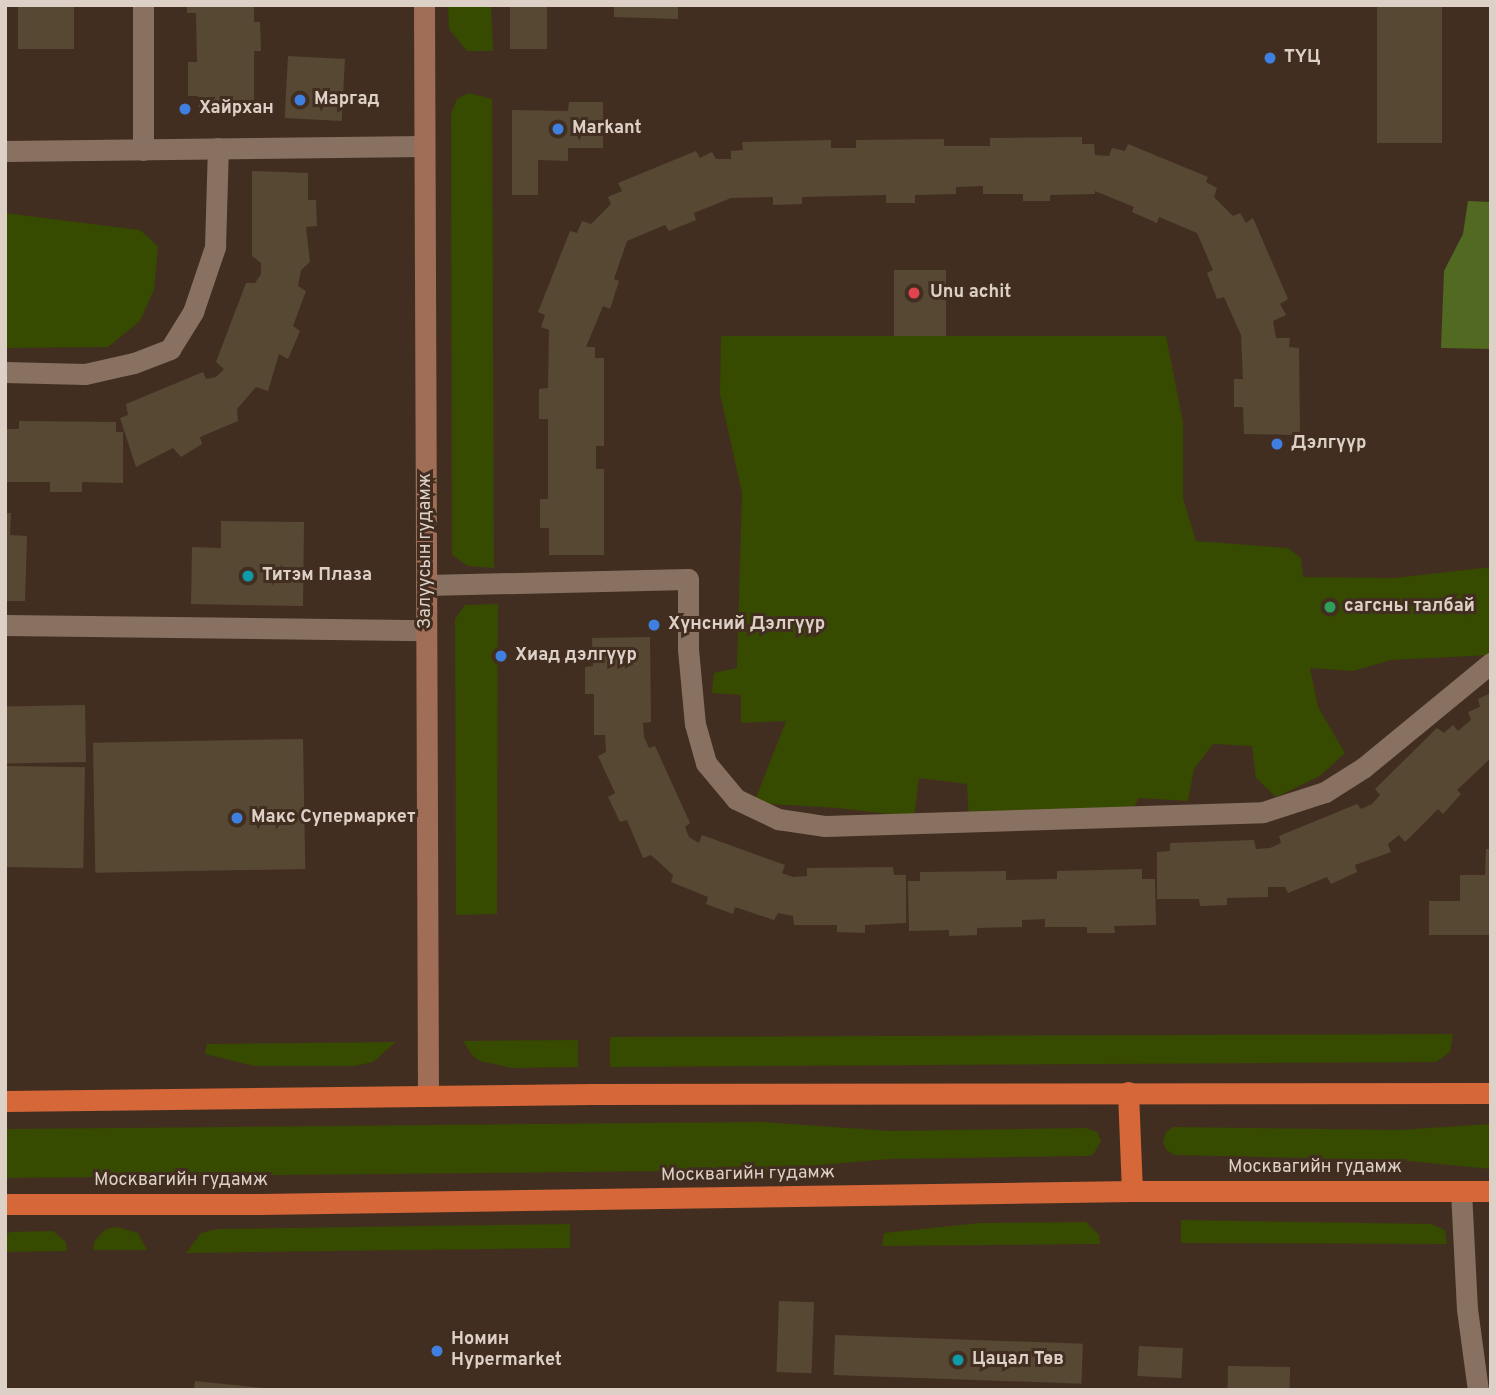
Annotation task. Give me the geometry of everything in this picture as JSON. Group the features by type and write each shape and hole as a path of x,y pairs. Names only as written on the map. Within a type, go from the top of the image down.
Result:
{"highway":[{"path":"1128,1092 1132,1191"},
{"path":"5,1101 1128,1092 1491,1093"},
{"name":"Москвагийн гудамж","path":"5,1204 1132,1191 1491,1191"}],"street":[{"path":"143,5 143,150"},
{"name":"Залуусын гудамж","path":"424,5 428,1096"},
{"path":"5,151 424,146"},
{"path":"5,372 85,374 134,363 170,349 193,312 215,247 218,148"},
{"path":"426,585 688,579 688,649 695,724 706,763 736,799 778,819 825,826 1263,812 1325,792 1363,768 1491,663"},
{"path":"5,625 426,630"},
{"path":"1461,1191 1467,1309 1478,1390"}],"green space":[{"path":"448,5 491,5 493,51 467,51 449,29"},
{"path":"469,93 492,99 494,568 468,566 452,555 451,114 457,99"},
{"path":"1468,201 1491,202 1491,349 1441,348 1444,271 1463,234"},
{"path":"5,213 140,230 158,246 154,290 140,321 108,347 5,348"},
{"path":"721,336 1166,336 1183,422 1183,498 1196,541 1288,548 1301,558 1303,577 1395,578 1491,567 1491,655 1391,660 1353,671 1310,668 1318,707 1345,753 1320,776 1276,797 1256,778 1252,746 1213,744 1194,769 1188,801 1139,798 1123,827 969,822 967,784 919,778 914,817 838,808 754,803 786,721 741,723 741,695 712,693 714,673 737,668 742,493 720,394"},
{"path":"498,604 497,914 456,915 455,619 465,605"},
{"path":"1453,1034 1450,1052 1436,1062 610,1067 610,1037"},
{"path":"578,1040 578,1067 512,1068 480,1061 472,1055 463,1041"},
{"path":"396,1042 373,1062 354,1066 254,1066 205,1054 207,1044"},
{"path":"761,1122 890,1131 1086,1128 1097,1132 1101,1141 1093,1155 1087,1156 890,1159 763,1170 5,1178 5,1129"},
{"path":"1491,1124 1491,1169 1398,1160 1174,1155 1166,1150 1163,1141 1166,1132 1173,1127 1398,1130"},
{"path":"1181,1220 1431,1224 1445,1230 1447,1244 1181,1243"},
{"path":"1086,1222 1099,1235 1100,1244 882,1246 884,1233 979,1223"},
{"path":"570,1224 570,1248 186,1253 201,1233 217,1229"},
{"path":"117,1227 138,1233 147,1250 93,1250 94,1242 106,1229"},
{"path":"53,1231 66,1242 67,1251 5,1252 5,1235 10,1232"}],"building":[{"path":"18,5 74,5 74,49 18,49"},
{"path":"187,5 254,5 254,22 260,22 261,51 254,51 254,106 199,107 198,96 188,96 188,62 197,62 196,13 187,13"},
{"path":"510,5 547,5 547,49 510,49"},
{"path":"614,5 678,5 678,19 614,17"},
{"path":"1377,5 1442,5 1442,143 1377,143"},
{"path":"288,56 345,59 342,121 285,118"},
{"name":"Markant","path":"569,102 603,102 603,148 568,148 568,161 538,160 538,195 512,195 512,110 568,111"},
{"path":"1082,137 1082,144 1094,144 1095,155 1109,156 1112,148 1125,151 1128,144 1208,177 1206,182 1217,188 1214,197 1233,216 1240,213 1246,223 1253,218 1288,299 1280,304 1286,315 1273,321 1276,338 1290,338 1289,347 1299,348 1300,435 1244,434 1243,407 1234,407 1234,379 1243,379 1241,335 1224,297 1217,299 1207,273 1213,270 1197,233 1159,217 1157,223 1132,212 1134,207 1095,191 1095,194 1050,195 1050,201 1023,201 1023,194 983,194 983,186 956,187 956,194 915,195 915,203 886,203 886,195 802,197 802,204 773,205 773,197 731,198 694,213 696,220 669,231 665,225 627,241 614,279 619,281 610,309 603,306 586,347 595,347 595,358 604,358 604,446 596,446 596,469 604,469 604,555 549,555 549,528 540,528 540,499 548,499 548,419 539,419 539,389 548,388 549,330 541,327 545,315 538,312 570,231 577,233 582,221 591,224 611,204 608,197 622,191 618,183 696,151 700,158 712,152 716,159 731,159 731,151 743,150 742,142 831,140 831,148 856,148 856,140 944,139 944,146 990,146 990,138"},
{"path":"252,171 308,173 308,200 316,200 317,226 306,227 310,262 301,270 298,286 306,291 293,326 300,331 288,359 279,354 268,391 256,387 237,409 238,421 200,437 202,444 181,457 173,448 136,467 120,418 128,415 126,404 203,372 206,379 216,377 224,369 216,362 246,283 255,283 261,274 261,263 252,256"},
{"path":"894,270 946,270 946,336 894,336"},
{"path":"19,421 116,422 116,432 123,432 123,483 82,482 82,492 50,492 50,482 5,482 5,429 19,429"},
{"path":"5,513 11,513 10,535 27,536 25,601 5,601"},
{"name":"Титэм Плаза","path":"221,521 304,522 303,606 191,604 192,547 221,548"},
{"path":"650,637 651,722 643,723 644,737 649,748 655,746 690,823 685,827 689,837 699,843 702,835 785,865 782,873 793,877 807,876 807,868 893,867 894,875 906,875 906,923 865,925 865,933 837,932 837,925 794,925 793,916 778,913 774,920 735,907 733,914 706,904 708,897 671,882 673,875 651,855 643,858 627,820 620,822 608,797 615,793 598,756 606,752 605,735 594,735 594,694 585,694 585,667 593,666 592,638"},
{"path":"1491,693 1491,758 1457,790 1461,794 1443,814 1438,809 1405,842 1399,835 1388,844 1391,852 1355,865 1357,872 1331,884 1327,877 1288,893 1285,887 1268,887 1268,897 1227,898 1227,905 1200,906 1199,899 1157,899 1157,852 1170,851 1170,843 1254,840 1256,849 1270,848 1281,843 1279,836 1357,804 1361,809 1372,804 1380,795 1375,789 1437,728 1444,733 1453,725 1458,731 1471,720 1468,712 1480,707 1478,699"},
{"path":"85,705 86,762 6,763 5,706"},
{"path":"303,739 305,869 95,873 93,743"},
{"path":"7,766 85,767 83,868 5,867"},
{"path":"1486,849 1491,849 1491,935 1429,935 1429,901 1460,901 1460,875 1485,875"},
{"path":"1142,869 1142,879 1155,879 1156,925 1114,926 1115,933 1087,933 1087,927 1045,927 1045,919 1022,920 1022,927 977,928 977,935 949,936 949,930 909,931 908,881 920,881 920,872 1006,871 1006,880 1057,879 1057,871"},
{"path":"779,1301 814,1302 812,1373 777,1372"},
{"name":"Цацал Төв","path":"835,1335 1083,1344 1081,1384 834,1375"},
{"path":"1139,1346 1183,1348 1181,1378 1137,1376"},
{"path":"1228,1366 1290,1367 1290,1390 1228,1390"},
{"path":"195,1381 264,1388 264,1390 194,1390"}],"place":[{"name":"ТҮЦ","path":"1270,58"},
{"name":"Маргад","path":"300,100"},
{"name":"Хайрхан","path":"185,109"},
{"name":"Markant","path":"558,129"},
{"name":"Unu achit","path":"914,293"},
{"name":"Дэлгүүр","path":"1277,444"},
{"name":"Титэм Плаза","path":"248,576"},
{"name":"сагсны талбай","path":"1330,607"},
{"name":"Хүнсний Дэлгүүр","path":"654,625"},
{"name":"Хиад дэлгүүр","path":"501,656"},
{"name":"Макс Супермаркет","path":"237,818"},
{"name":"Номин Hyрermarket","path":"437,1351"},
{"name":"Цацал Төв","path":"958,1360"}]}
